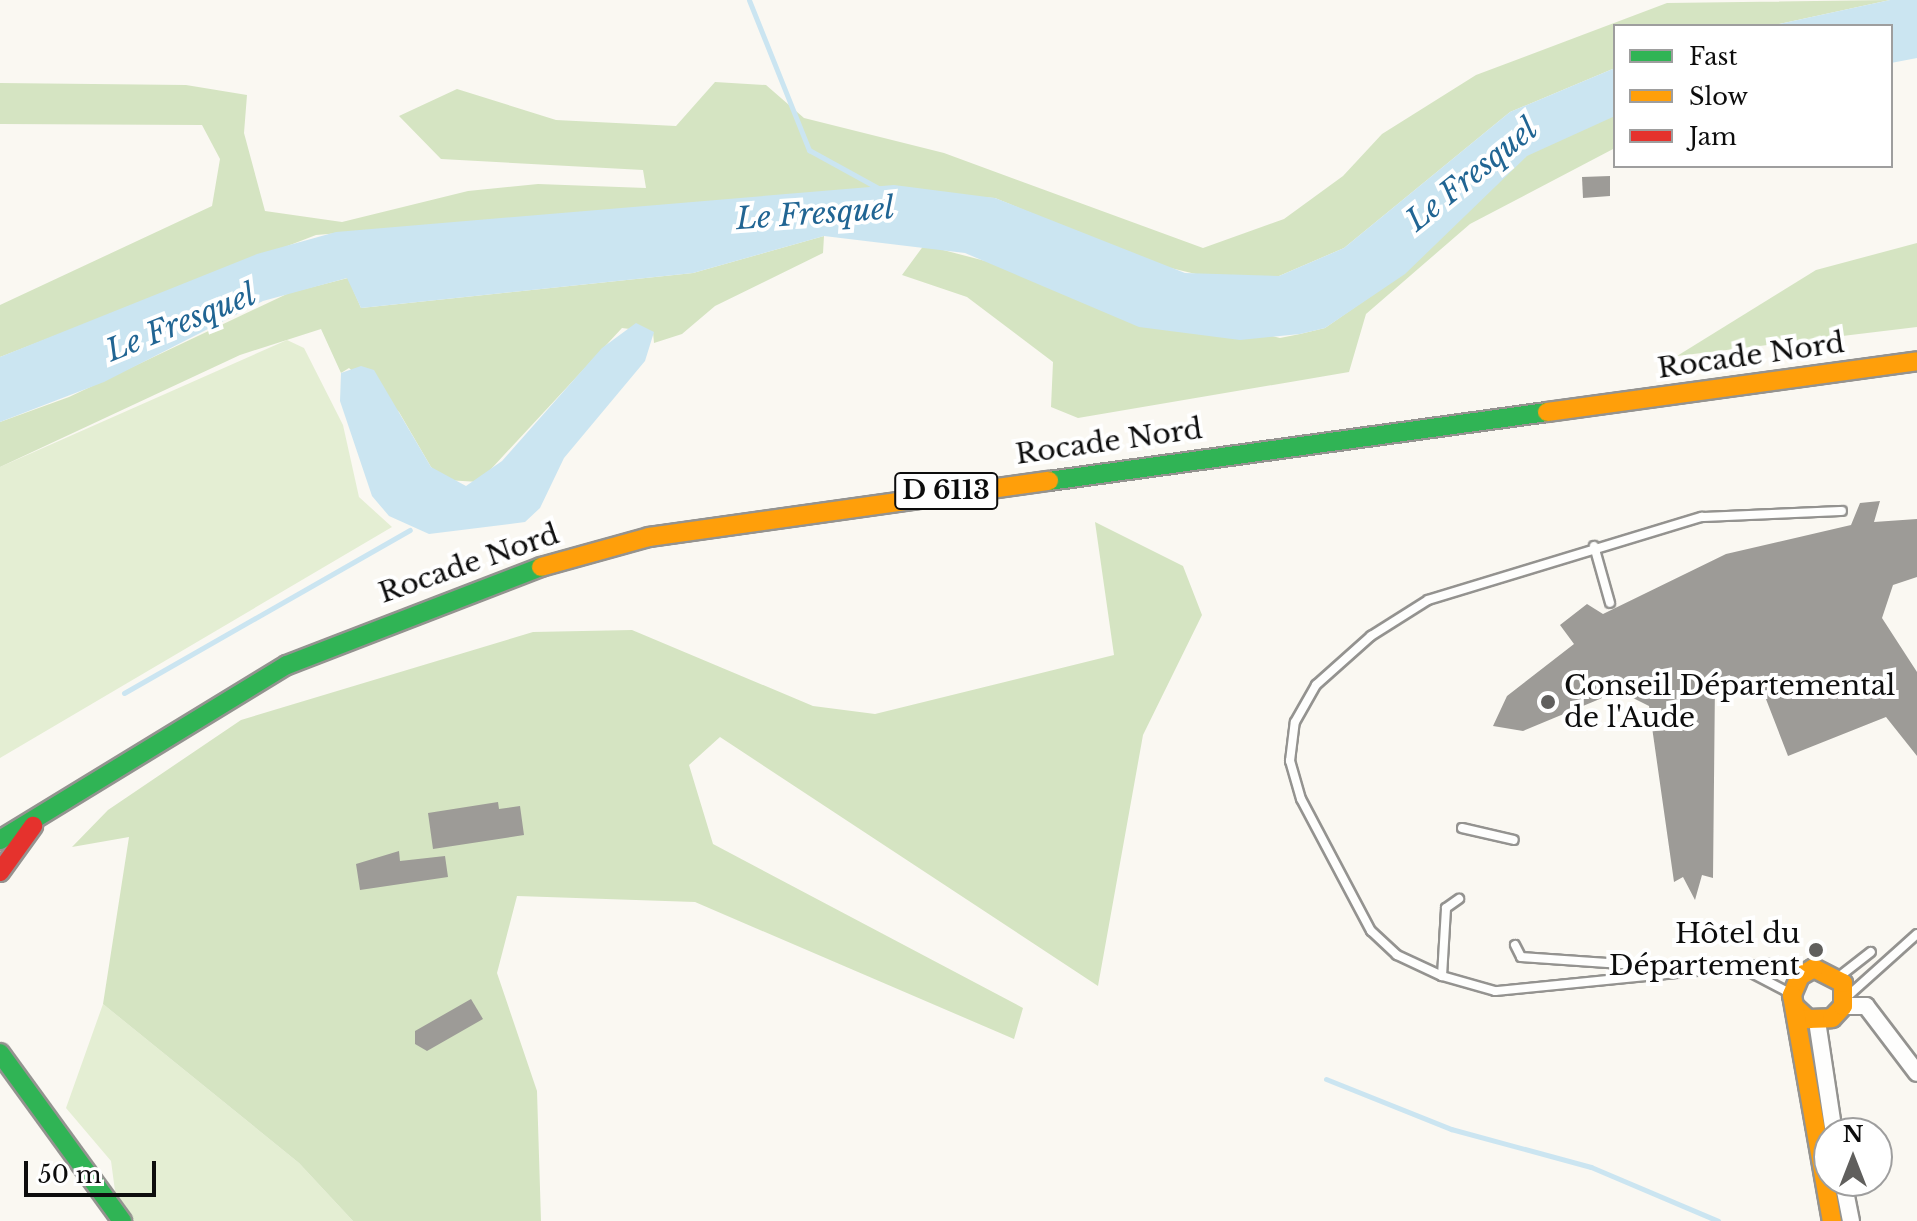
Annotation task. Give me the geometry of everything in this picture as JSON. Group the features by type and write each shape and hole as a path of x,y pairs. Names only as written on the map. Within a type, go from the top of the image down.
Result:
{"main road":[{"name":"Rocade Nord","path":"0,840 37,821 106,770 287,665 510,575 649,537 1917,361"},
{"name":"Rocade Nord","path":"0,872 37,821"},
{"path":"1794,1001 1817,1021 1844,1002 1839,977 1823,968 1806,971 1794,1001 1832,1221"},
{"path":"0,1053 122,1221"},
{"path":"0,1071 33,1095"}],"street":[{"path":"1844,1002 1866,1006 1917,1073"},
{"path":"1817,1021 1832,1117"},
{"path":"1846,1197 1851,1221"}],"lane":[{"path":"1806,971 1792,962 1495,991 1442,976 1397,955 1371,931 1301,799 1290,761 1295,722 1316,685 1371,636 1428,600 1594,546 1702,517 1842,511"},
{"path":"1594,546 1610,603"},
{"path":"1462,828 1514,840"},
{"path":"1442,976 1446,908 1459,899"},
{"path":"1844,1002 1917,934"},
{"path":"1515,945 1521,957 1707,971"},
{"path":"1839,977 1871,952"},
{"path":"1739,967 1794,1001"}],"green space":[{"path":"1890,0 1779,24 1613,24 1613,69 1510,112 1344,248 1279,276 1204,276 1154,264 995,198 853,190 316,235 0,357 0,305 212,206 220,159 202,125 0,124 0,83 186,85 247,95 244,133 265,211 342,222 468,191 538,184 646,188 643,170 441,159 399,116 457,89 556,120 676,126 715,82 766,85 804,118 944,153 1203,248 1284,219 1343,176 1382,134 1476,75 1667,3"},
{"path":"1613,112 1613,149 1470,224 1366,314 1349,372 1078,418 1051,407 1053,362 967,297 902,275 924,245 1280,338 1325,328 1384,287 1504,165"},
{"path":"824,236 823,253 715,306 682,334 654,343 653,332 622,328 479,482 446,480 431,467 399,412 349,368 341,373 321,329 240,355 0,467 0,422 69,397 289,293 348,278 361,308 693,273"},
{"path":"1917,243 1917,327 1677,356 1816,270"},
{"path":"287,340 304,348 343,425 359,497 392,527 0,758 0,467"},
{"path":"1095,522 1183,566 1202,615 1143,735 1098,986 720,737 689,765 713,844 1023,1008 1014,1039 695,902 517,896 497,973 537,1091 541,1221 353,1221 299,1163 103,1004 129,837 72,847 108,810 241,720 533,632 632,630 813,706 875,714 1114,655"},
{"path":"103,1004 299,1163 353,1221 119,1221 111,1161 66,1108"}],"water":[{"path":"1890,0 1917,0 1917,58 1893,63 1893,24 1779,24"},
{"name":"Le Fresquel","path":"1613,69 1613,117 1527,156 1405,274 1325,328 1300,334 1240,340 1139,327 965,253 824,236 693,273 361,308 347,278 263,301 104,382 0,422 0,357 257,254 336,232 894,185 995,198 1185,273 1279,276 1344,248 1510,112"},
{"path":"636,323 654,332 645,361 564,458 540,508 525,522 429,534 389,516 372,496 340,401 341,373 361,366 374,370 431,467 466,486 502,461 602,348"}],"building":[{"path":"1610,176 1610,196 1583,198 1582,177"},
{"name":"Conseil Départemental de l'Aude","path":"1880,501 1874,522 1917,519 1917,577 1893,585 1882,618 1917,672 1917,756 1886,717 1788,756 1757,676 1715,683 1713,878 1702,875 1695,900 1683,877 1674,882 1649,706 1619,691 1523,731 1493,726 1507,696 1574,644 1560,625 1587,604 1603,614 1726,554 1851,525 1860,503"},
{"path":"498,802 499,809 520,806 524,835 433,849 428,813"},
{"path":"399,851 400,861 445,856 448,877 360,890 356,864"},
{"path":"471,999 483,1019 427,1051 415,1044 415,1031"}],"waterway":[{"name":"Le Fresquel","path":"749,0 809,150 880,189"},
{"path":"124,693 410,530"},
{"path":"1326,1079 1451,1129 1591,1167 1718,1221"}],"traffic: fast":[{"path":"1049,481 1547,412"},
{"path":"0,840 287,665 541,567"},
{"path":"0,1053 122,1221"}],"traffic: slow":[{"path":"1547,412 1917,361"},
{"path":"541,567 649,537 1049,481"},
{"path":"1795,1007 1808,1019 1832,1018 1843,1006 1843,983 1814,968 1800,976 1792,995 1832,1221"}],"traffic: jam":[{"path":"0,872 33,826"}],"place":[{"name":"Conseil Départemental de l'Aude","path":"1548,702"},
{"name":"Hôtel du Département","path":"1816,950"}]}
